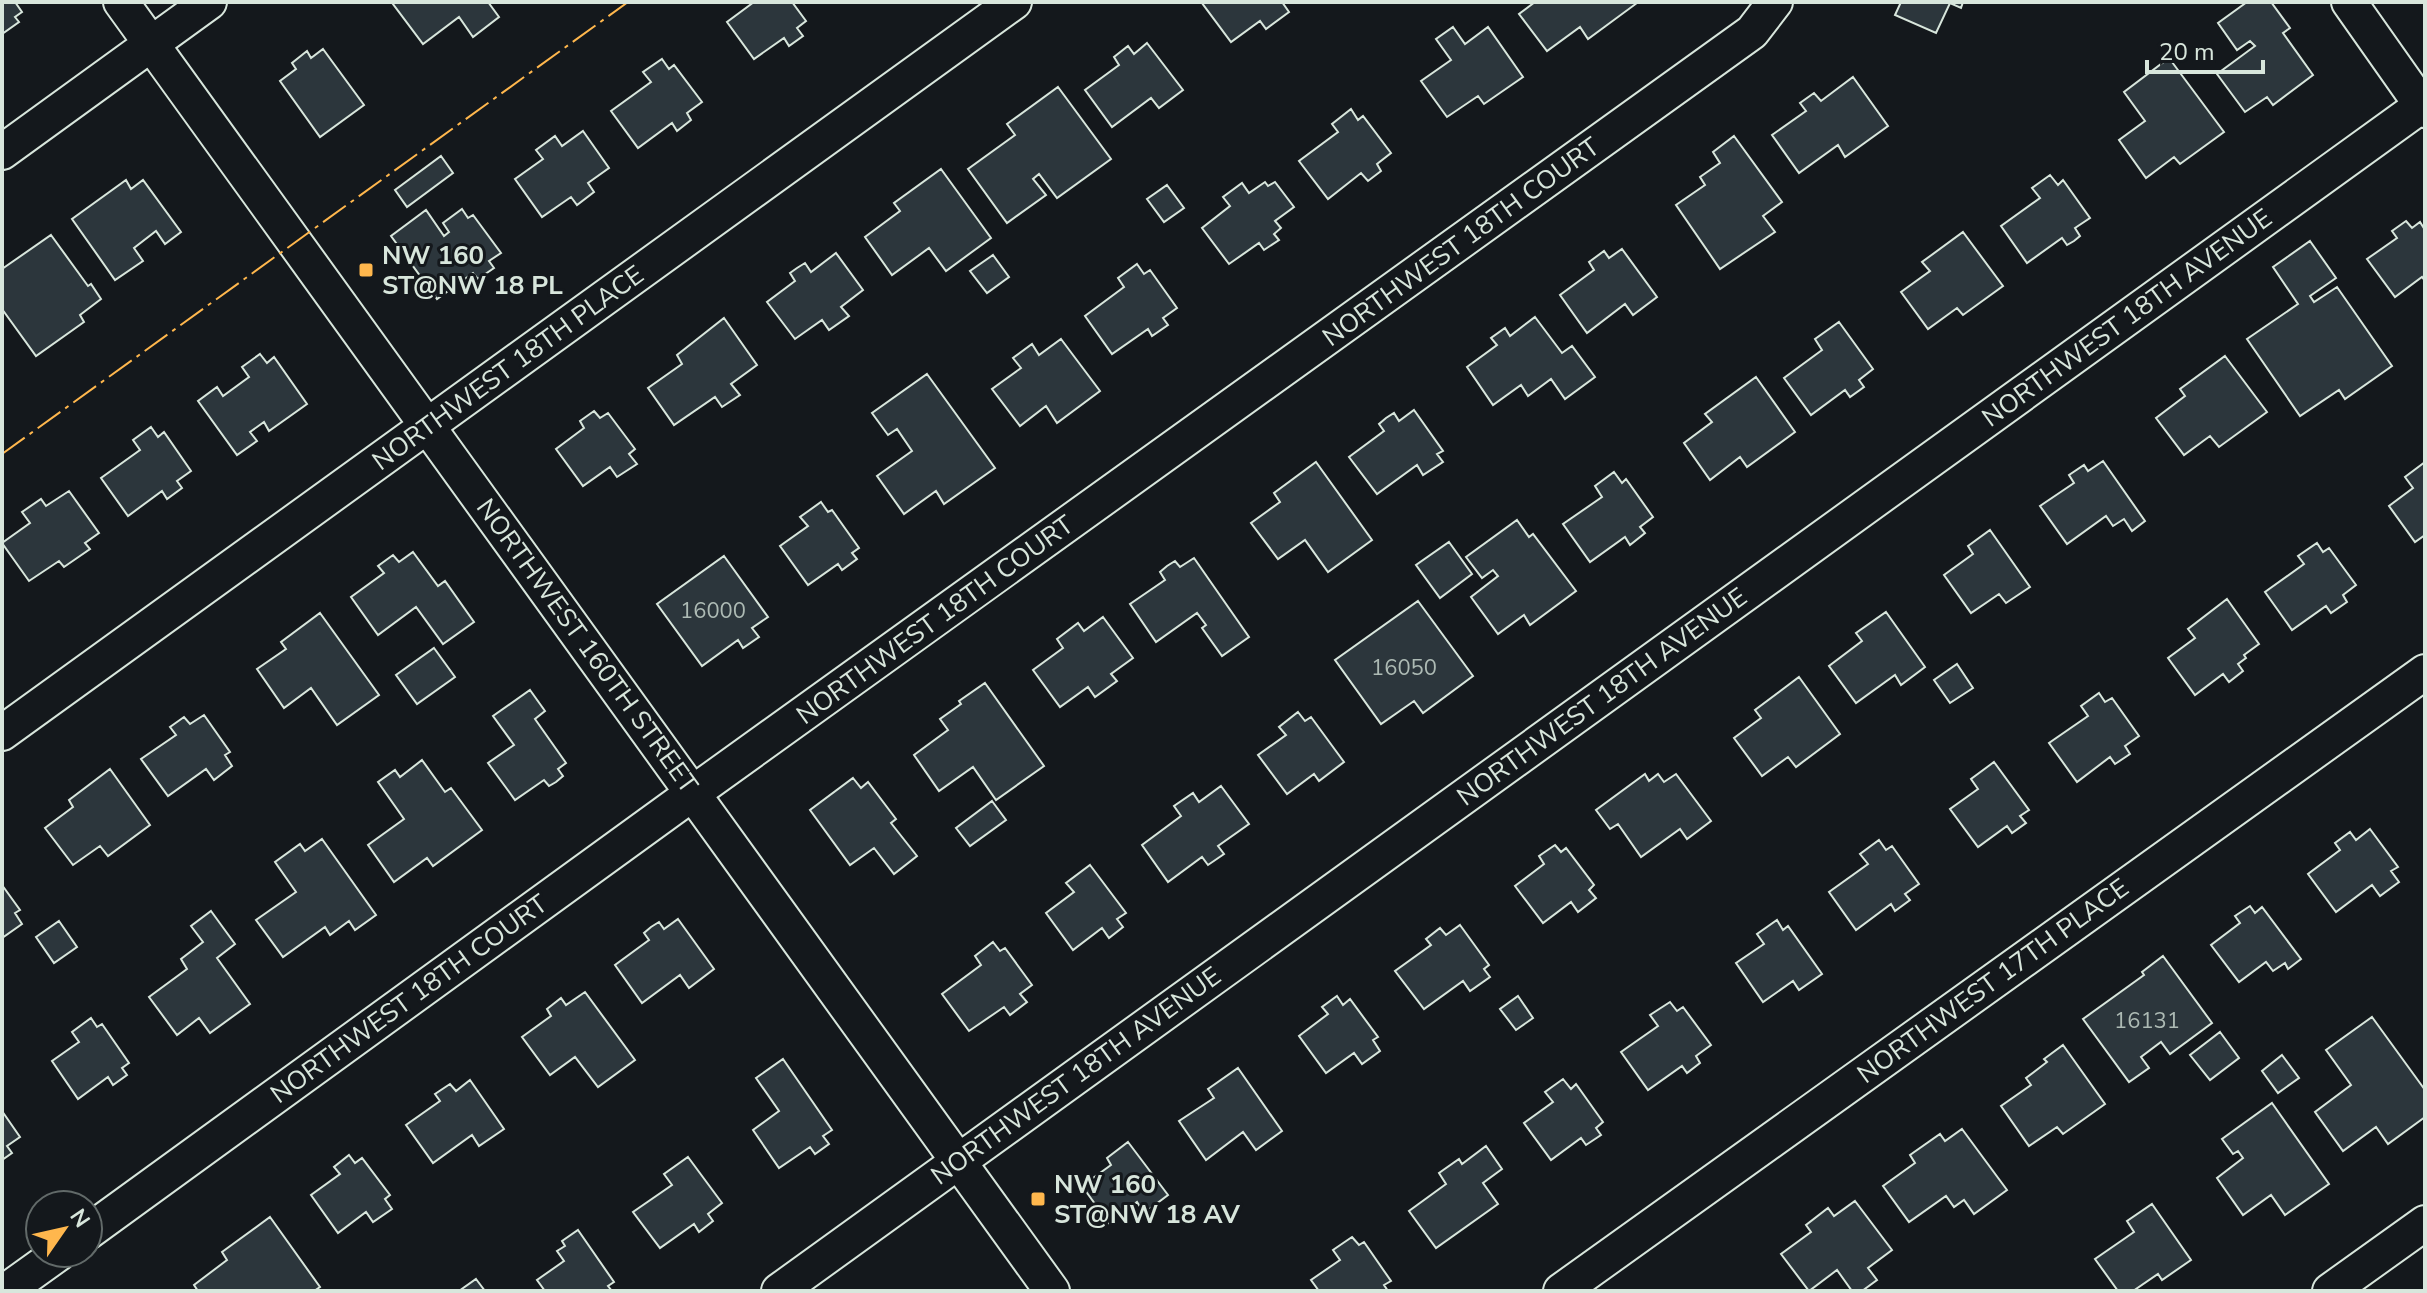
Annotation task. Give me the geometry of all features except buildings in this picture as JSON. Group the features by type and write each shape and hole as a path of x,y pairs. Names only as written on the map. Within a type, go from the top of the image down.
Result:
{"street":[{"name":"NORTHWEST 160TH STREET","path":"121,2 1052,1291"},
{"path":"2,152 209,2"},
{"name":"NORTHWEST 18TH PLACE","path":"2,733 1014,2"},
{"name":"NORTHWEST 18TH COURT","path":"104,1220 1752,32 1775,2"},
{"path":"2349,2 2424,106"},
{"name":"NORTHWEST 18TH AVENUE","path":"779,1291 2424,106"},
{"name":"NORTHWEST 17TH PLACE","path":"1561,1291 2425,672"},
{"path":"2330,1291 2425,1223"},
{"path":"6,1291 37,1269"}],"power":[{"path":"2,454 628,2"}],"place":[{"name":"NW 160 ST@NW 18 PL","path":"366,270"},
{"name":"NW 160 ST@NW 18 AV","path":"1038,1199"}]}
